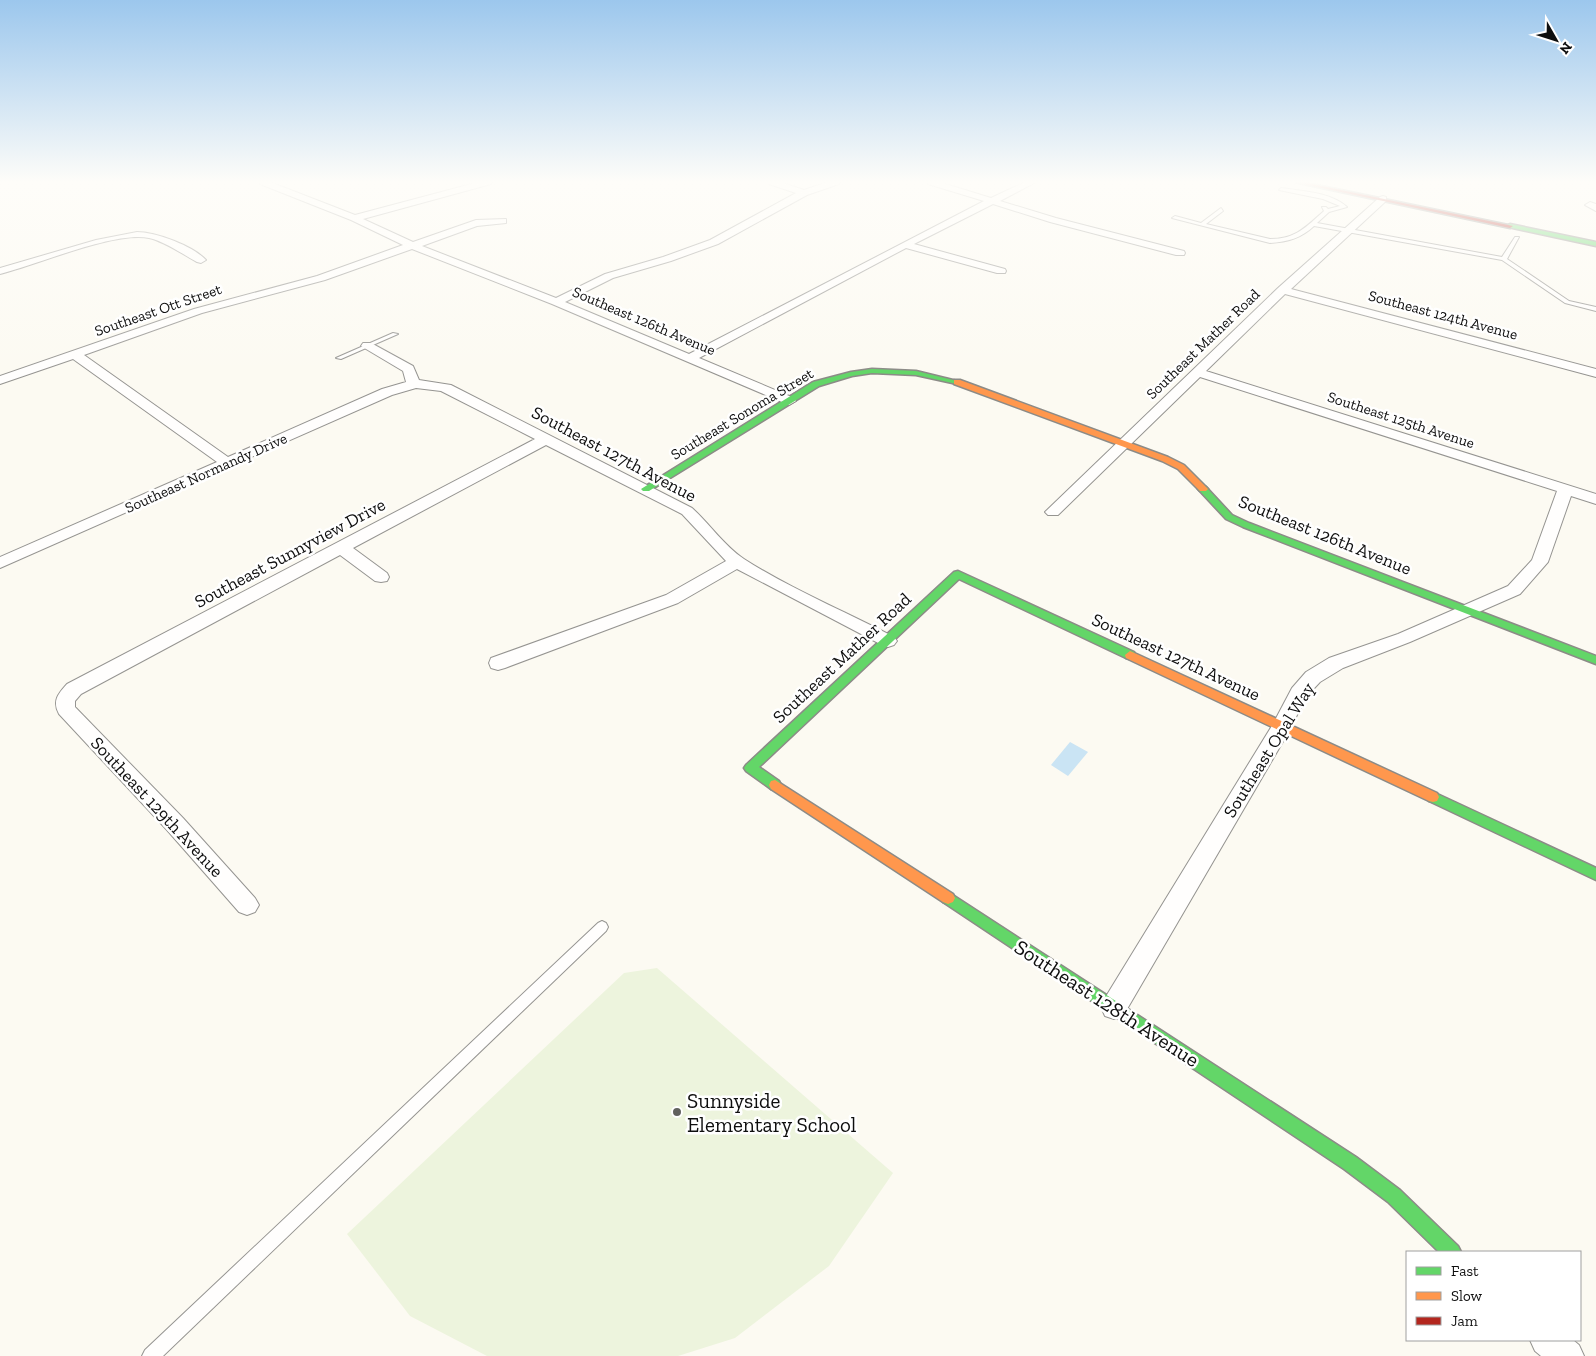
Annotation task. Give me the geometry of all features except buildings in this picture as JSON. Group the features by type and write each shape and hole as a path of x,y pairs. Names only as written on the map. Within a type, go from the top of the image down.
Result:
{"street":[{"path":"0,271 89,245"},
{"path":"171,245 201,260"},
{"path":"556,302 609,276 705,245"},
{"path":"690,358 904,245"},
{"path":"911,245 1001,271"},
{"path":"1150,245 1180,253"},
{"name":"Southeast Mather Road","path":"1053,512 1126,443 1196,372 1331,245"},
{"name":"Southeast 126th Avenue","path":"413,246 556,302 789,401"},
{"name":"Southeast Ott Street","path":"0,380 198,311 321,278 413,246"},
{"name":"Southeast 124th Avenue","path":"1282,290 1596,373"},
{"path":"367,346 409,369 413,383"},
{"path":"74,354 228,463"},
{"name":"Southeast Sonoma Street","path":"646,489 816,384 840,376 871,370 916,372"},
{"name":"Southeast 126th Avenue","path":"916,372 950,380 1126,443 1181,467 1202,487 1221,510 1246,525 1596,660"},
{"name":"Southeast 125th Avenue","path":"1196,372 1596,499"},
{"name":"Southeast 127th Avenue","path":"413,383 431,383 446,388 646,489 687,512 702,525 720,548 737,562 766,579 888,641"},
{"name":"Southeast Normandy Drive","path":"0,563 387,392 413,383"},
{"name":"Southeast Sunnyview Drive","path":"66,709 65,699 74,689 546,439"},
{"name":"Southeast Opal Way","path":"1114,1007 1281,728 1299,693 1313,677 1336,663 1404,638 1514,590 1540,562 1565,490"},
{"path":"342,548 381,577"},
{"path":"498,663 672,599 737,562"},
{"name":"Southeast Mather Road","path":"750,768 958,574"},
{"name":"Southeast 127th Avenue","path":"958,574 1281,728 1596,874"},
{"name":"Southeast 129th Avenue","path":"66,709 175,824 247,906"},
{"name":"Southeast 128th Avenue","path":"750,768 1350,1163 1394,1196 1451,1251"},
{"path":"1547,1341 1568,1356"}],"lane":[{"path":"1424,245 1504,259 1567,302 1596,309"},
{"path":"1504,259 1512,245"},
{"path":"339,358 395,334"},
{"path":"151,1356 602,927"}],"green space":[{"path":"657,968 893,1173 829,1266 735,1338 678,1356 487,1356 410,1316 347,1234 624,973"}],"water":[{"path":"1070,742 1088,752 1068,776 1051,765"}],"traffic: fast":[{"path":"646,489 816,384 851,374 872,371 916,373 957,382"},
{"path":"1203,489 1229,517 1246,525 1596,660"},
{"path":"775,785 750,768 958,574 1130,655"},
{"path":"1433,797 1596,874"},
{"path":"948,898 1350,1163 1394,1196 1451,1251"}],"traffic: slow":[{"path":"957,382 1165,459 1181,467 1203,489"},
{"path":"1130,655 1433,797"},
{"path":"775,785 948,898"}],"place":[{"name":"Sunnyside Elementary School","path":"677,1112"}]}
